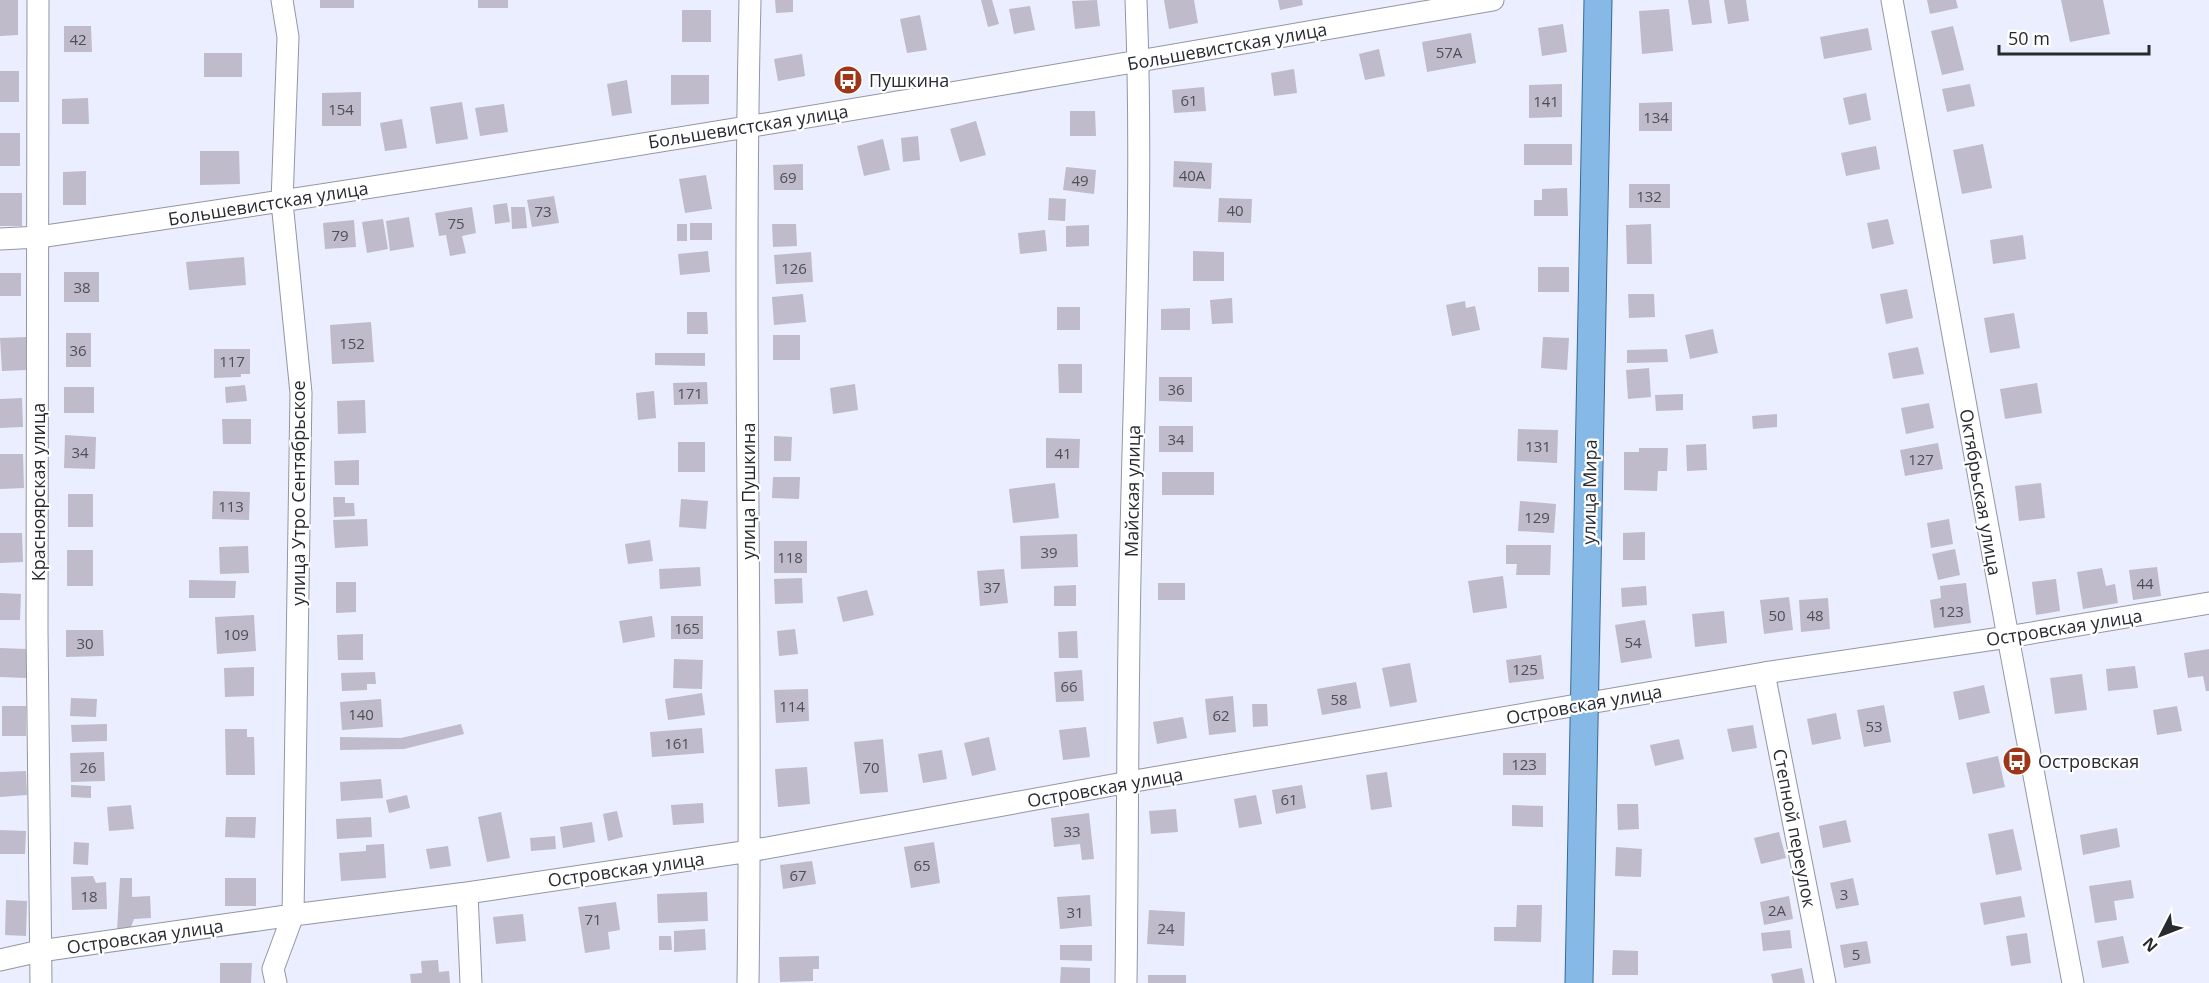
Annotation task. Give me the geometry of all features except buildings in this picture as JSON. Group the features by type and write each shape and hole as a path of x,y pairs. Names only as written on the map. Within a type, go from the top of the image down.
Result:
{"main road":[{"name":"улица Мира","path":"1579,983 1598,0"}],"street":[{"name":"Красноярская улица","path":"38,0 37,643 41,983"},
{"name":"улица Утро Сентябрьское","path":"276,983 273,969 292,915 301,393 282,202 288,37 282,0"},
{"name":"улица Пушкина","path":"748,983 750,851 747,126 750,0"},
{"name":"Майская улица","path":"1126,983 1139,62 1136,0"},
{"name":"Большевистская улица","path":"0,239 39,237 282,202 1139,62 1493,0"},
{"name":"Октябрьская улица","path":"1892,0 2073,983"},
{"name":"Островская улица","path":"0,960 40,951 467,893 750,851 1129,782 1764,673 2008,638 2209,603"},
{"name":"Степной переулок","path":"1764,673 1825,983"},
{"path":"467,893 471,983"}],"place":[{"name":"Пушкина","path":"848,80"},
{"name":"Островская","path":"2017,761"}]}
